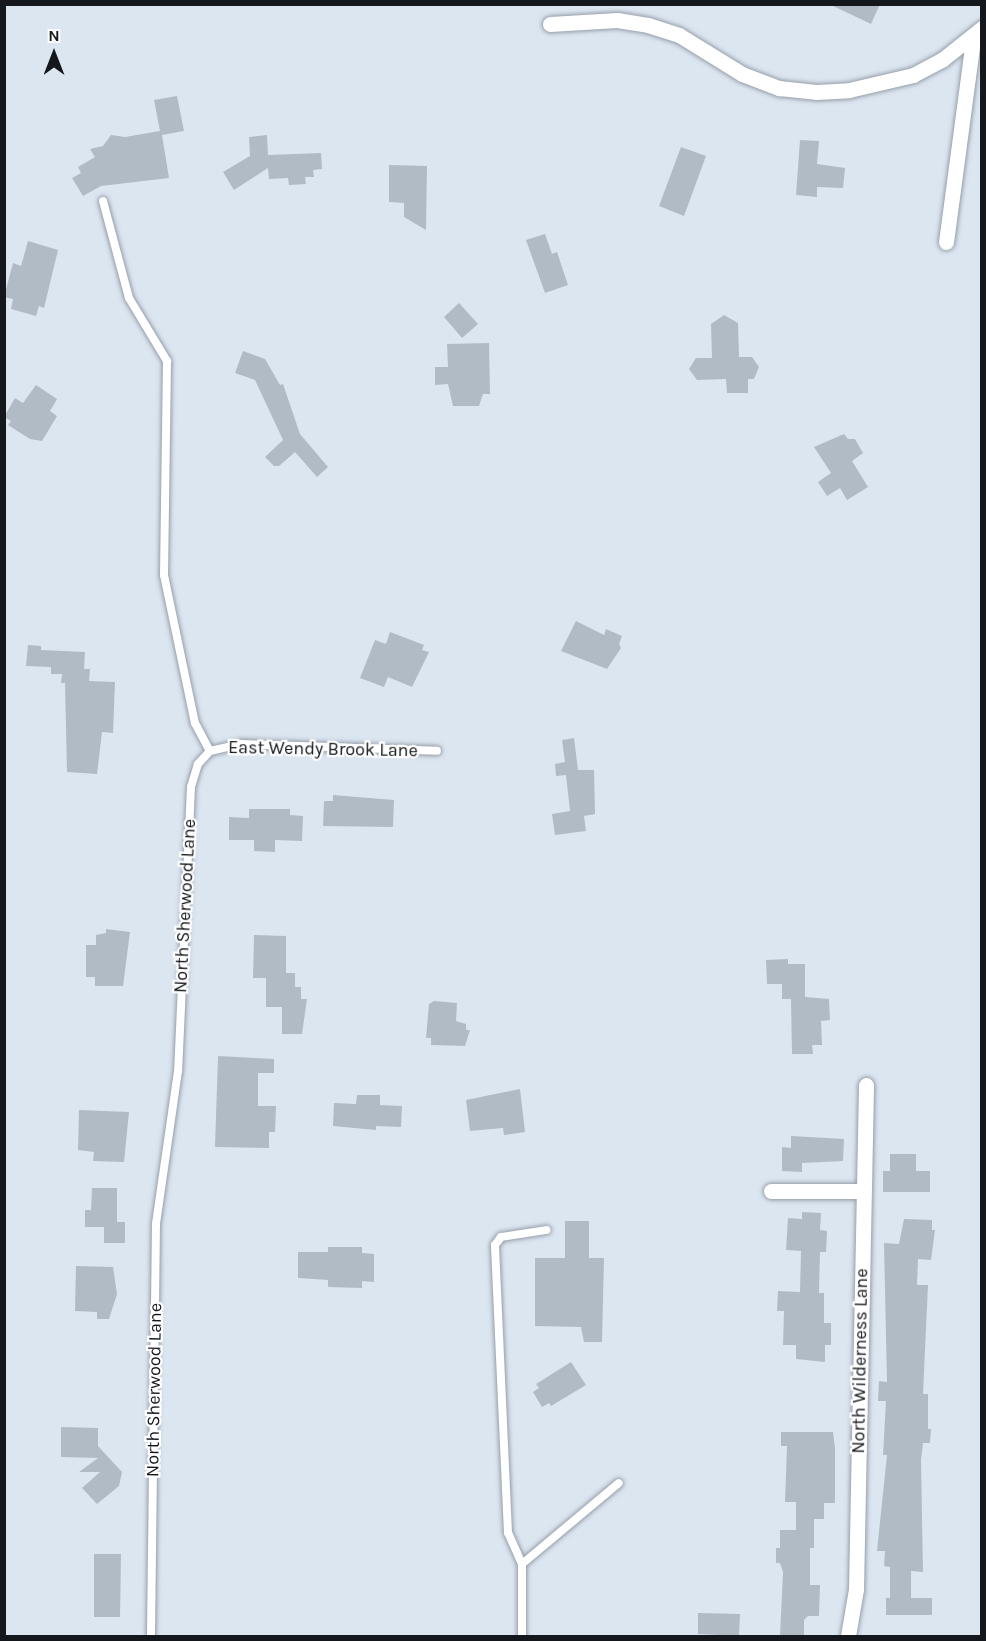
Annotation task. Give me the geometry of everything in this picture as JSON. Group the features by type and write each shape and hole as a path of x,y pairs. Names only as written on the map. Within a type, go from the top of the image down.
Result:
{"street":[{"path":"550,24 617,20 648,25 679,35 742,74 779,88 816,92 849,90 913,75 977,34"},
{"path":"946,242 977,34"},
{"name":"North Wilderness Lane","path":"848,1636 856,1588 866,1085"},
{"path":"771,1191 863,1191"}],"lane":[{"path":"103,201 129,298 167,361 164,575 195,723 210,751"},
{"name":"East Wendy Brook Lane","path":"210,751 242,744 437,752"},
{"name":"North Sherwood Lane","path":"151,1636 156,1224 178,1071 191,787 198,764 210,751"},
{"path":"522,1636 522,1564 508,1533 495,1245 501,1238 546,1230"},
{"path":"522,1564 619,1483"}],"building":[{"path":"829,4 880,4 871,24"},
{"path":"177,96 184,131 162,135 169,178 101,186 83,196 72,178 81,173 78,167 95,157 90,149 103,146 111,135 125,137 160,131 154,100"},
{"path":"267,135 268,155 321,153 322,169 313,170 314,177 305,177 306,184 289,185 288,178 269,179 268,168 234,190 223,172 250,156 249,137"},
{"path":"800,140 819,141 817,164 845,168 843,188 817,187 817,197 796,195"},
{"path":"681,147 706,156 684,216 659,206"},
{"path":"389,165 427,166 426,230 404,217 404,203 389,202"},
{"path":"545,234 552,254 557,252 568,285 545,293 526,240"},
{"path":"28,241 58,250 44,308 39,306 36,316 11,309 13,299 4,297 13,263 21,266"},
{"path":"459,303 478,324 462,338 444,317"},
{"path":"724,315 738,323 739,357 752,357 759,367 754,379 748,379 748,393 727,393 726,379 697,380 689,369 696,358 712,358 711,324"},
{"path":"489,343 490,394 483,394 479,406 453,406 448,384 435,385 435,367 448,367 447,344"},
{"path":"243,351 265,359 280,385 283,384 300,434 328,467 317,477 295,452 279,466 274,466 265,457 283,440 255,380 235,373"},
{"path":"36,385 57,399 50,411 57,416 42,441 30,439 8,425 11,421 4,417 15,398 23,403"},
{"path":"844,434 848,439 855,439 863,453 852,461 868,487 847,500 840,488 827,496 818,482 831,473 814,447"},
{"path":"576,621 604,635 606,629 622,636 619,644 621,648 607,669 561,651"},
{"path":"390,632 424,645 422,650 429,652 412,687 388,677 384,687 360,678 375,640 386,644"},
{"path":"28,645 41,646 41,650 85,652 84,669 90,669 89,681 115,682 113,733 102,732 97,774 67,772 65,683 61,683 62,674 51,674 51,667 26,666"},
{"path":"574,738 578,770 594,770 595,814 584,816 586,831 555,835 552,814 570,811 566,775 556,776 555,764 565,762 562,740"},
{"path":"333,795 394,800 393,827 323,826 324,801 333,801"},
{"path":"249,809 290,809 290,815 303,816 302,841 275,840 275,852 254,851 254,840 229,840 229,817 249,818"},
{"path":"106,929 130,932 123,986 95,986 95,977 86,977 86,945 96,945 96,935 106,933"},
{"path":"254,935 286,936 286,973 295,973 295,987 301,987 301,999 307,999 302,1034 282,1034 282,1007 266,1007 266,978 253,978"},
{"path":"788,959 788,964 805,964 805,997 829,999 830,1020 821,1021 822,1045 812,1045 813,1054 792,1054 791,999 782,999 782,984 767,984 766,960"},
{"path":"434,1001 457,1003 456,1021 466,1024 466,1030 470,1030 465,1046 431,1045 431,1038 426,1038 429,1004"},
{"path":"218,1056 274,1059 274,1073 258,1073 258,1106 276,1106 275,1132 269,1132 269,1148 215,1147"},
{"path":"520,1089 525,1132 504,1135 503,1128 470,1131 466,1100"},
{"path":"357,1095 380,1095 380,1105 402,1106 401,1127 376,1126 376,1130 333,1126 334,1103 356,1104"},
{"path":"79,1110 129,1112 124,1162 93,1161 94,1152 78,1150"},
{"path":"791,1136 844,1139 843,1161 802,1163 802,1172 782,1171 782,1147 791,1148"},
{"path":"890,1154 916,1154 916,1171 930,1171 930,1192 883,1192 883,1171 890,1171"},
{"path":"92,1188 117,1188 117,1222 125,1222 125,1243 104,1243 104,1227 85,1227 85,1210 91,1210"},
{"path":"802,1212 821,1213 820,1230 827,1231 826,1252 820,1252 819,1293 824,1293 824,1323 831,1323 831,1345 825,1345 825,1362 796,1359 796,1345 783,1345 784,1311 777,1311 778,1291 800,1292 801,1251 786,1250 788,1218 802,1219"},
{"path":"904,1219 932,1220 932,1230 935,1230 931,1260 918,1259 917,1285 928,1285 923,1394 928,1394 928,1429 931,1429 930,1443 923,1443 921,1460 923,1572 911,1571 911,1598 932,1598 932,1615 886,1615 886,1598 890,1598 890,1567 884,1566 885,1551 877,1551 887,1455 883,1455 886,1401 878,1401 879,1381 887,1382 884,1243 899,1244"},
{"path":"565,1221 589,1221 589,1258 604,1258 602,1342 584,1342 581,1327 535,1326 535,1258 565,1258"},
{"path":"328,1247 362,1247 362,1253 374,1254 374,1282 362,1281 362,1288 328,1287 328,1280 298,1278 298,1252 328,1252"},
{"path":"76,1266 113,1267 117,1294 109,1319 97,1319 97,1312 75,1311"},
{"path":"571,1362 586,1385 551,1406 549,1403 542,1407 533,1392 539,1388 536,1384"},
{"path":"61,1427 98,1428 98,1446 122,1472 119,1486 97,1504 82,1488 100,1472 79,1472 98,1458 61,1457"},
{"path":"781,1432 833,1432 835,1448 835,1503 824,1503 824,1519 814,1519 814,1548 810,1548 810,1585 820,1585 819,1616 808,1616 804,1620 804,1636 780,1636 783,1572 780,1563 776,1563 776,1548 780,1548 780,1530 796,1530 796,1502 785,1502 787,1446 781,1446"},
{"path":"94,1554 121,1554 120,1617 94,1617"},
{"path":"698,1613 740,1614 739,1636 698,1634"}]}
